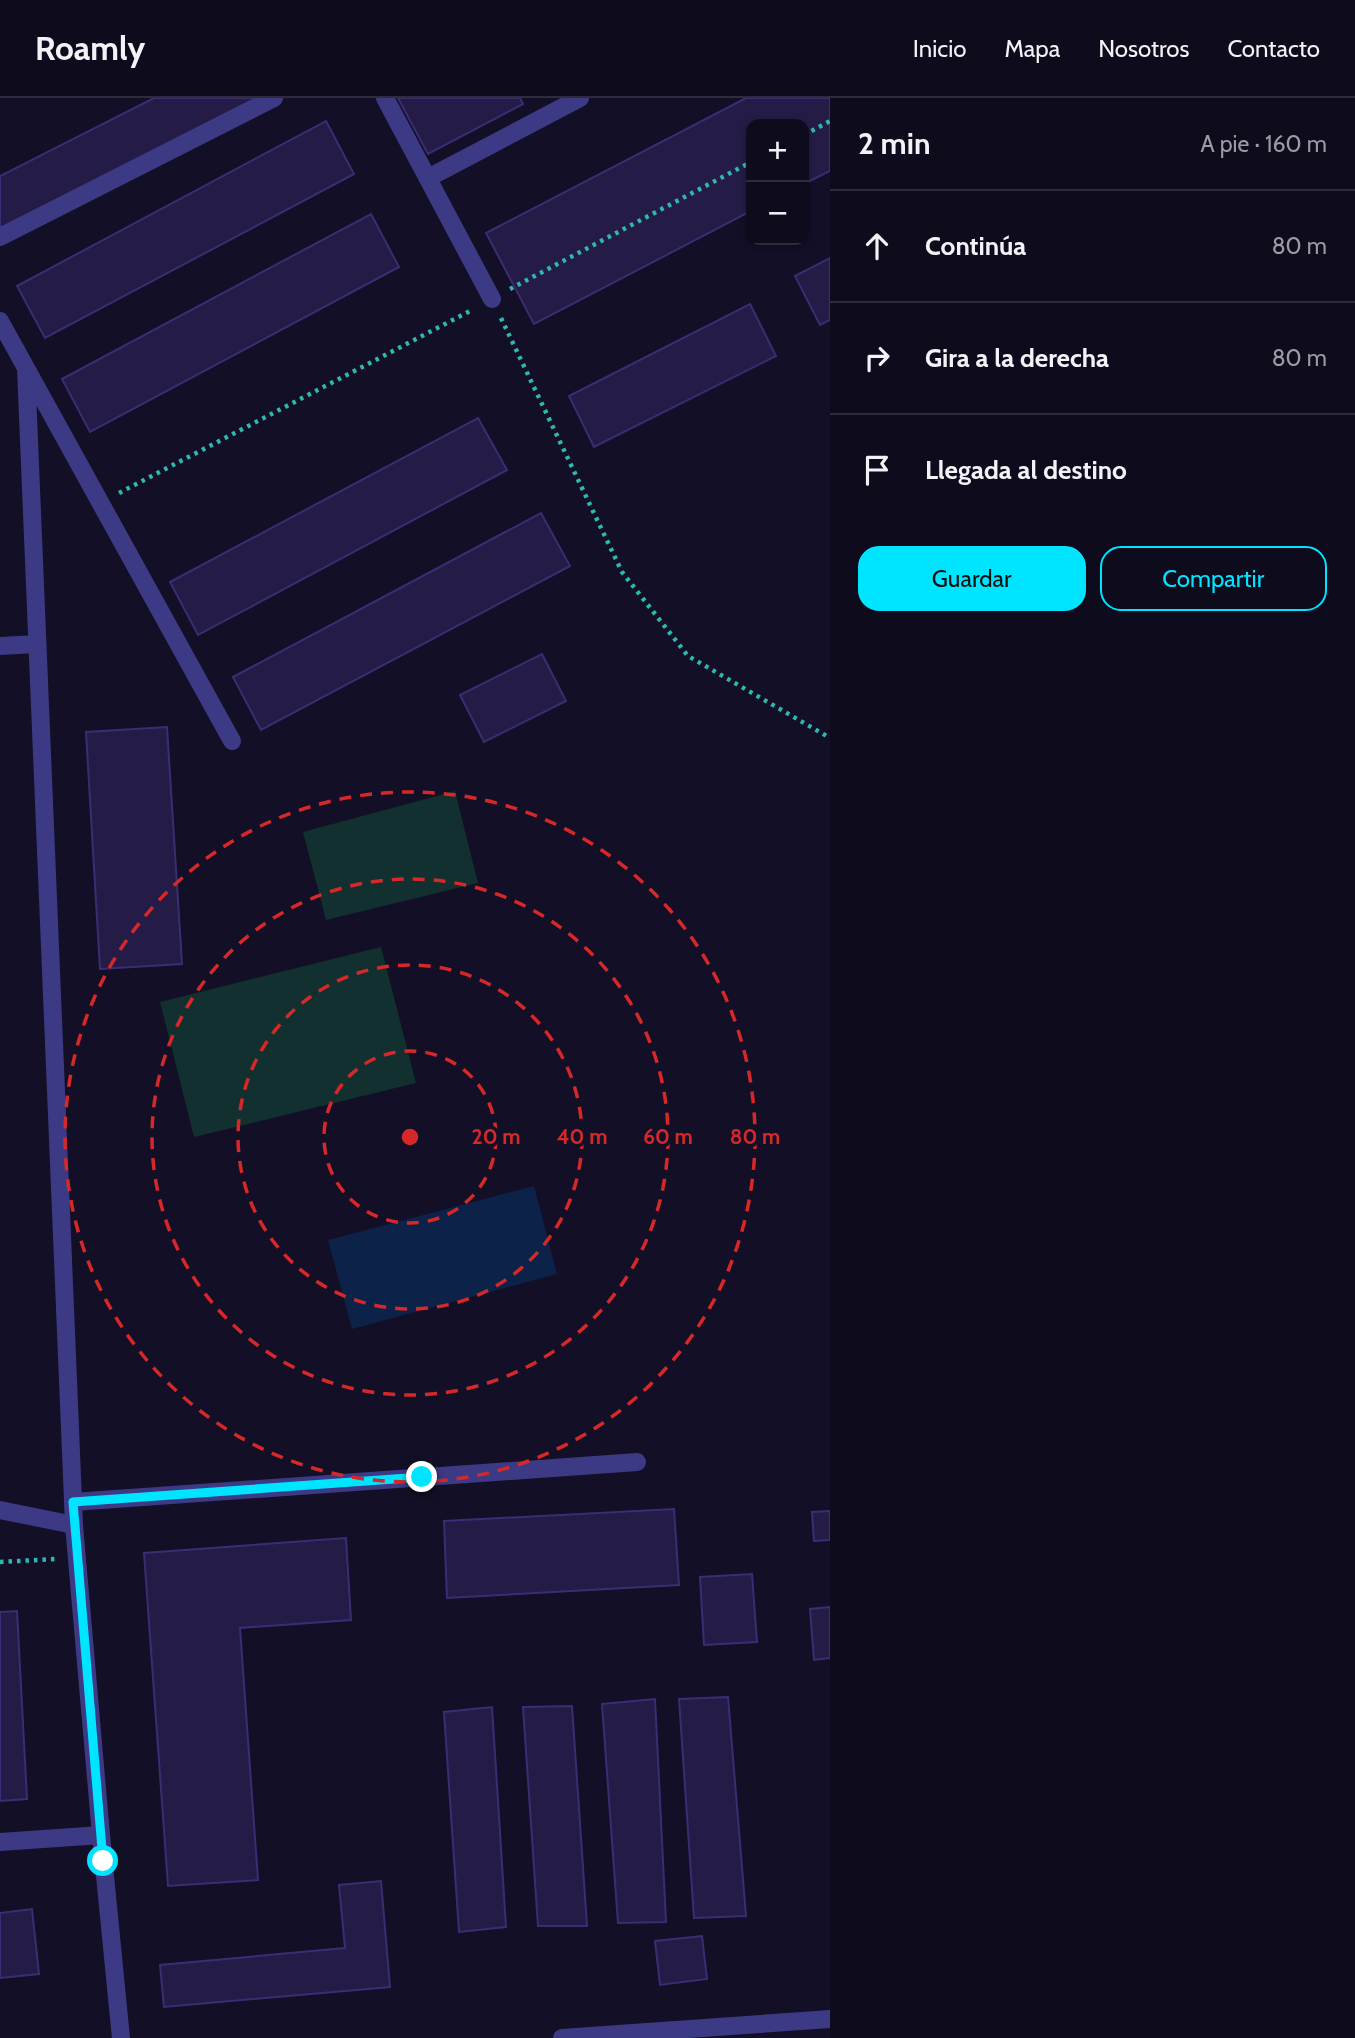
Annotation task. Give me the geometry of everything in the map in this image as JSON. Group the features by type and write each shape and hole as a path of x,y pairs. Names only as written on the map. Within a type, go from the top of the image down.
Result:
{"lane":[{"path":"0,237 274,98"},
{"path":"385,98 492,299"},
{"path":"428,177 580,98"},
{"path":"0,321 232,741"},
{"path":"26,368 74,1525 100,1835 121,2038"},
{"path":"0,646 37,644"},
{"path":"73,1502 637,1462"},
{"path":"0,1510 74,1525"},
{"path":"0,1842 100,1835"},
{"path":"562,2038 830,2019"}],"path":[{"path":"809,132 830,121"},
{"path":"100,502 746,166"},
{"path":"492,299 622,572 688,656 830,738"},
{"path":"0,1562 77,1558"}],"green space":[{"path":"455,791 478,883 326,920 303,832"},
{"path":"381,947 416,1083 194,1137 160,1002"}],"water":[{"path":"534,1186 557,1274 352,1329 328,1240"}],"building":[{"path":"154,98 258,98 0,228 0,176"},
{"path":"398,98 520,98 523,104 428,154"},
{"path":"746,98 830,98 830,171 809,182 809,119 746,119 746,214 534,324 486,233"},
{"path":"326,121 354,174 45,338 17,286"},
{"path":"371,214 399,267 90,432 62,379"},
{"path":"830,258 830,320 820,325 795,276"},
{"path":"750,304 776,356 594,447 569,396"},
{"path":"478,418 507,470 198,635 170,582"},
{"path":"541,513 570,566 261,730 233,677"},
{"path":"542,654 566,701 484,742 460,695"},
{"path":"167,727 182,964 100,969 86,732"},
{"path":"674,1509 679,1585 447,1598 444,1521"},
{"path":"830,1511 830,1540 814,1541 812,1512"},
{"path":"346,1538 351,1620 240,1628 258,1880 168,1886 144,1553"},
{"path":"752,1574 757,1642 704,1645 700,1577"},
{"path":"830,1607 830,1658 814,1660 810,1609"},
{"path":"17,1611 27,1799 0,1801 0,1612"},
{"path":"728,1697 746,1916 694,1918 679,1699"},
{"path":"655,1699 666,1922 618,1923 602,1704"},
{"path":"572,1706 587,1926 538,1926 523,1707"},
{"path":"492,1707 506,1927 459,1932 444,1712"},
{"path":"381,1881 390,1987 164,2007 160,1965 345,1948 339,1885"},
{"path":"32,1909 39,1974 0,1978 0,1913"},
{"path":"702,1936 707,1979 660,1985 655,1941"}],"route":[{"path":"103,1861 73,1502 422,1477"}]}
